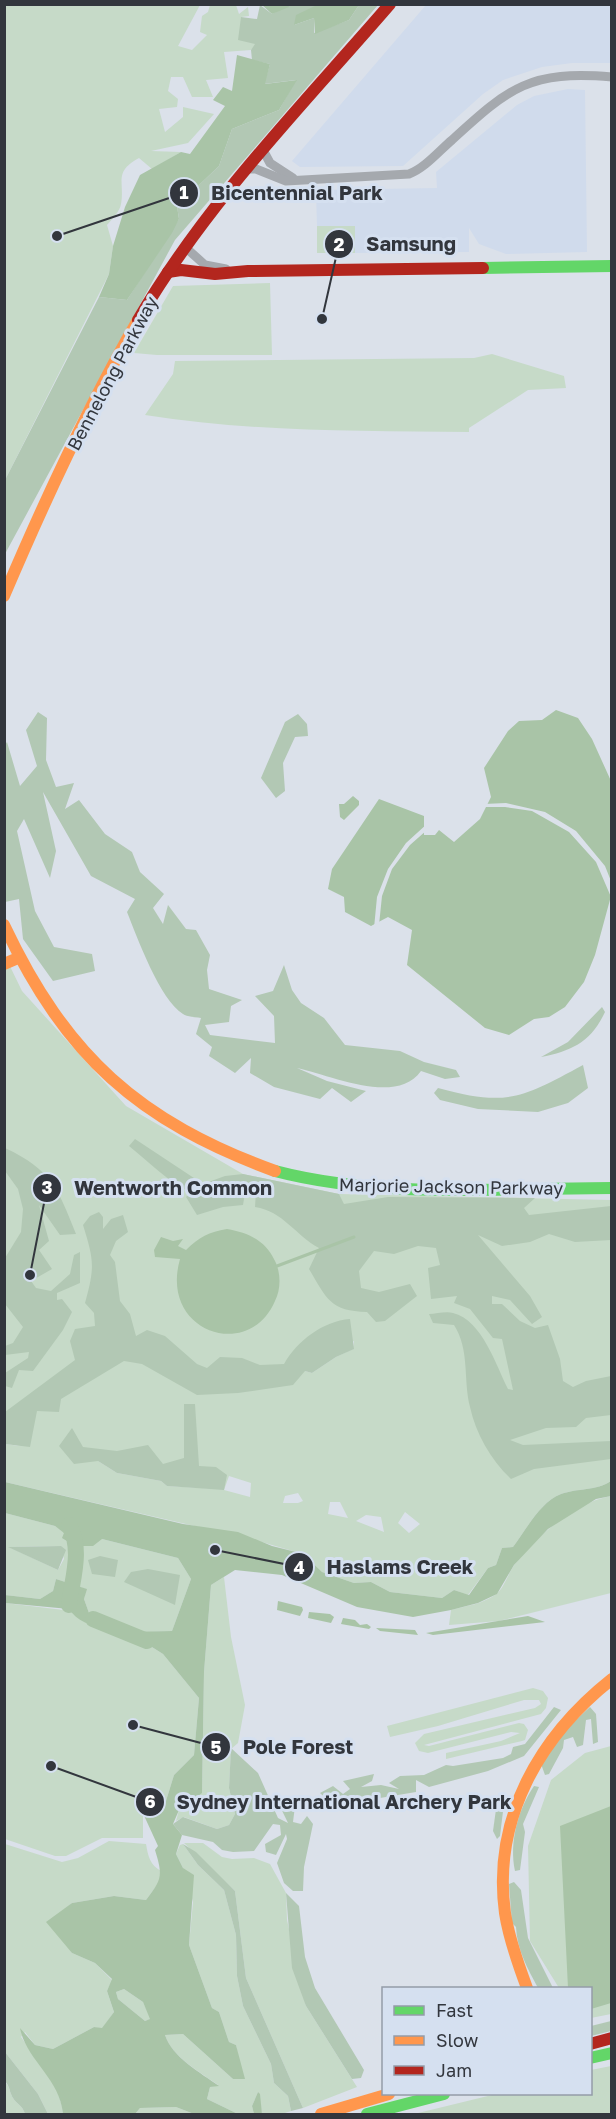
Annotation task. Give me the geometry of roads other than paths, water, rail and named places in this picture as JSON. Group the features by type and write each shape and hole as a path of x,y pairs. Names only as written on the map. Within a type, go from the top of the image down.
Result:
{"street":[{"name":"Bennelong Parkway","path":"4,596 33,528 116,358 168,272 247,169 390,4"},
{"path":"247,169 256,169 286,181 293,178 409,174 425,164 488,108 515,88 550,76 612,78"},
{"path":"263,150 274,167 293,178"},
{"path":"185,247 205,265 231,272"},
{"path":"168,272 181,270 215,274 612,266"},
{"path":"4,925 18,958 4,964"},
{"name":"Marjorie Jackson Parkway","path":"18,958 76,1046 107,1076 137,1102 175,1128 251,1164 296,1177 366,1187 612,1188"},
{"path":"526,1987 513,1947 504,1900 504,1864 514,1811 536,1760 550,1740 567,1719 612,1679"},
{"path":"592,2044 612,2038"},
{"path":"592,2058 612,2053"},
{"path":"321,2115 386,2095"},
{"path":"367,2115 440,2095"}],"waterway":[{"path":"277,1266 354,1237"},
{"path":"69,1525 76,1554 69,1605"},
{"path":"93,1619 147,1641"}],"place":[{"name":"Bicentennial Park","path":"57,236"},
{"name":"Samsung","path":"322,319"},
{"name":"Wentworth Common","path":"30,1275"},
{"name":"Haslams Creek","path":"215,1550"},
{"name":"Pole Forest","path":"133,1725"},
{"name":"Sydney International Archery Park","path":"51,1766"}]}
